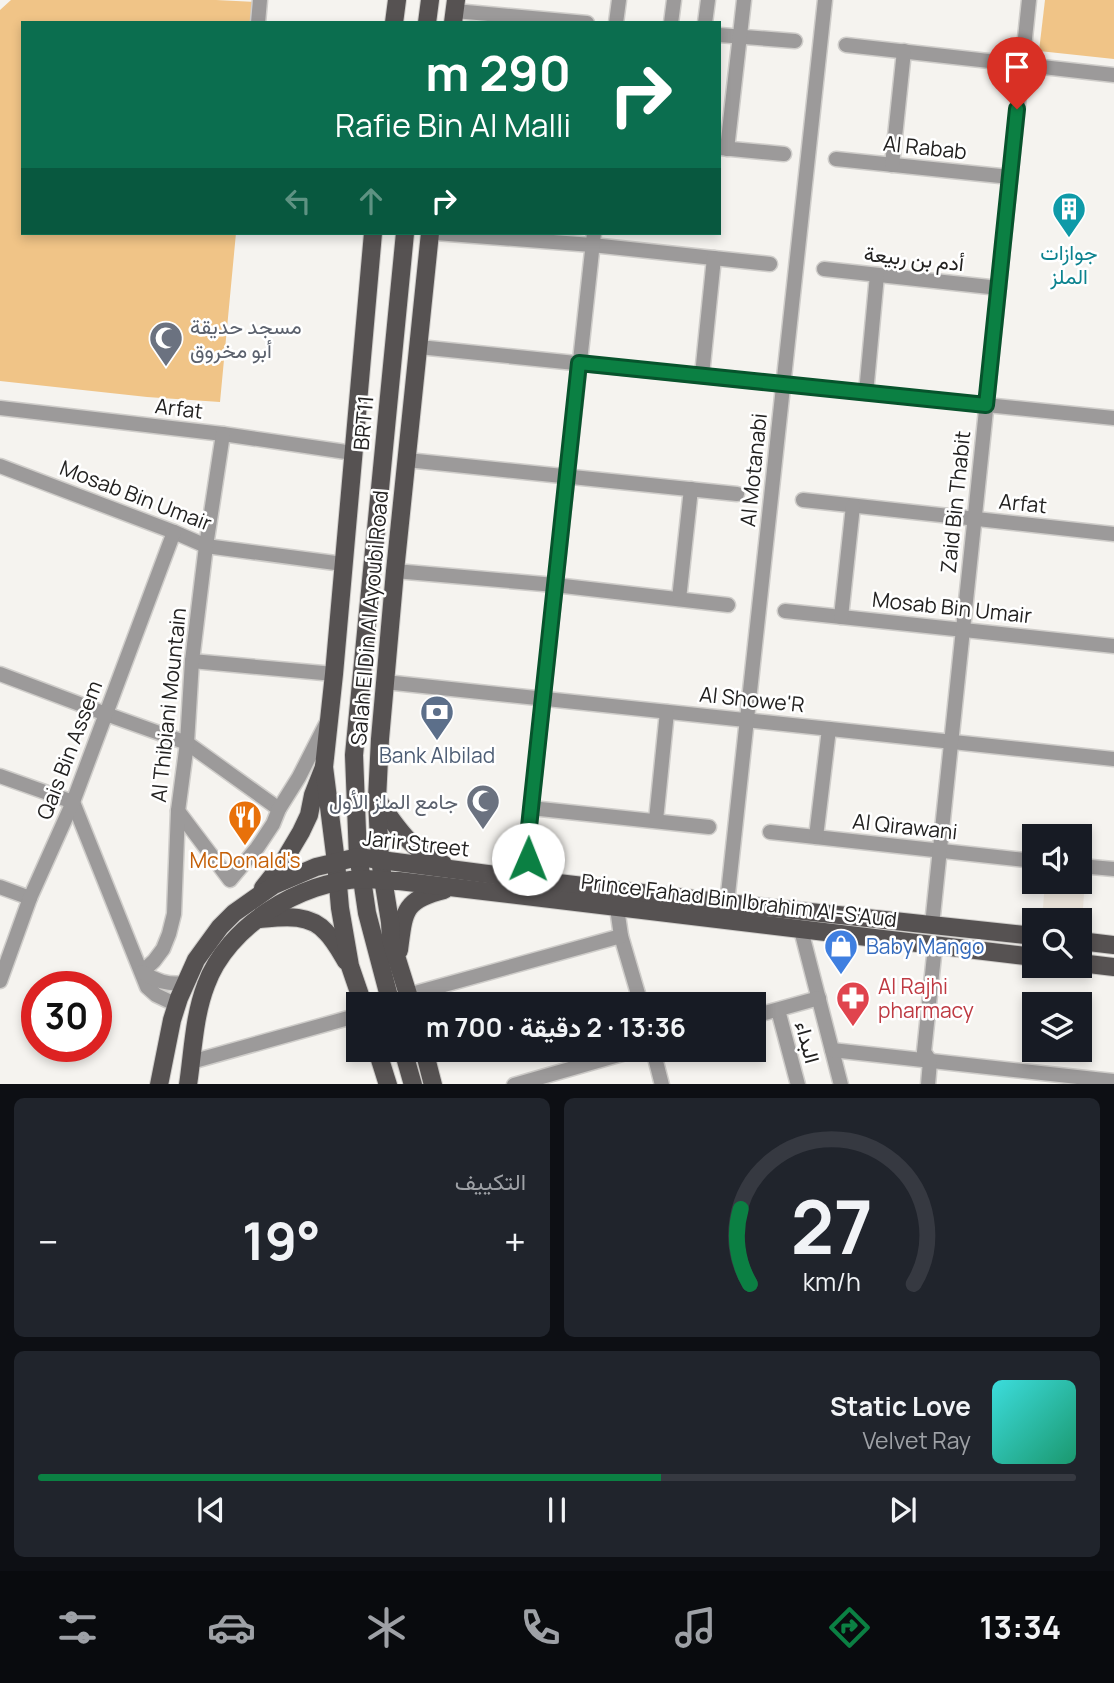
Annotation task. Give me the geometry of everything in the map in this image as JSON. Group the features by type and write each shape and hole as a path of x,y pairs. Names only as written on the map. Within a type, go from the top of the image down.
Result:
{"main road":[{"path":"394,21 397,0"},
{"path":"427,21 430,0"},
{"name":"Salah El Din Al Ayoubi Road","path":"359,992 350,966 337,883 324,767 373,235"},
{"name":"BRT11","path":"388,992 367,913 360,868 354,755 405,235"},
{"name":"Salah El Din Al Ayoubi Road","path":"407,992 391,940 382,881 377,799 395,570 430,235"},
{"path":"255,897 282,864 301,832 324,767"},
{"path":"377,799 396,827 425,856 452,868"},
{"name":"Jarir Street","path":"336,862 360,868 380,860 727,903 1022,935"},
{"path":"159,1084 184,983 195,960 213,935 234,912 274,885 294,874 336,862"},
{"name":"Prince Fahad Bin Ibrahim Al-S'Aud","path":"188,1084 196,1023 206,983 227,948 242,931 281,902 301,892 337,883 360,868 382,881 1022,956"},
{"path":"397,960 407,909 419,898 449,888"},
{"path":"257,919 287,916 312,922 327,932 350,966"},
{"path":"1092,942 1114,945"},
{"path":"1092,964 1114,967"},
{"path":"381,1062 388,1084"},
{"path":"407,1062 413,1084"},
{"path":"427,1062 433,1084"}],"street":[{"path":"258,21 260,0"},
{"path":"616,21 619,0"},
{"path":"671,21 674,0"},
{"path":"705,21 708,0"},
{"path":"744,0 723,148 784,154"},
{"name":"Al Motanabi","path":"727,903 825,0"},
{"name":"Zaid Bin Thabit","path":"932,925 1029,0"},
{"path":"455,11 565,21"},
{"path":"721,34 795,41"},
{"path":"846,45 1114,75"},
{"path":"892,165 904,51"},
{"name":"Al Rabab","path":"836,159 1010,177"},
{"path":"488,235 593,239 770,264"},
{"path":"541,881 530,865 527,852 593,239"},
{"path":"702,375 714,258"},
{"name":"أدم بن ربيعة","path":"824,270 999,288"},
{"path":"866,393 877,275"},
{"path":"419,347 1114,418"},
{"name":"Arfat","path":"0,408 223,434 353,453"},
{"name":"Al Thibiani Mountain","path":"142,972 163,948 174,914 178,811 187,743 192,661 223,434"},
{"path":"407,460 737,494"},
{"name":"Mosab Bin Umair","path":"0,466 206,546 343,564"},
{"path":"679,599 691,489"},
{"name":"Arfat","path":"803,500 1114,534"},
{"path":"841,617 853,506"},
{"name":"Qais Bin Assem","path":"0,981 30,898 74,803 174,532"},
{"path":"395,570 728,605"},
{"name":"Mosab Bin Umair","path":"785,611 1114,646"},
{"path":"192,661 334,674"},
{"path":"0,674 187,743 279,809"},
{"name":"Al Showe'R","path":"385,682 1114,759"},
{"path":"656,820 667,712"},
{"path":"178,811 230,880 273,824 328,720"},
{"path":"816,837 829,729"},
{"path":"0,776 74,803 147,987 156,995 177,1005"},
{"path":"531,808 709,827"},
{"name":"Al Qirawani","path":"770,832 1022,860"},
{"path":"1092,867 1114,869"},
{"path":"0,887 30,898"},
{"path":"617,908 621,936 637,992"},
{"path":"801,930 841,1084"},
{"path":"436,992 621,936"},
{"path":"928,1084 930,1061 924,1052 935,946"},
{"path":"142,972 167,983 184,983"},
{"path":"766,1014 819,998"},
{"name":"البداء","path":"778,1010 798,1084"},
{"path":"191,1062 346,1019"},
{"path":"832,1050 1114,1081"},
{"path":"514,1084 593,1062"},
{"path":"656,1062 662,1084"}],"shaded area":[{"path":"11,0 258,2 256,21 21,21 21,235 236,235 220,402 0,381 0,10"},
{"path":"1045,0 1114,0 1114,59 1039,51"},
{"path":"1044,894 1084,894 1083,908 1043,908"}],"place":[{"name":"جوازات الملز","path":"1069,239"},
{"name":"مسجد حديقة أبو مخروق","path":"166,368"},
{"name":"Bank Albilad","path":"437,742"},
{"name":"جامع الملز الأول","path":"483,831"},
{"name":"McDonald's","path":"245,847"},
{"name":"Baby Mango","path":"841,976"},
{"name":"Al Rajhi pharmacy","path":"853,1028"}],"route":[{"path":"528,859 527,846 579,363 986,405 1017,109"}]}
